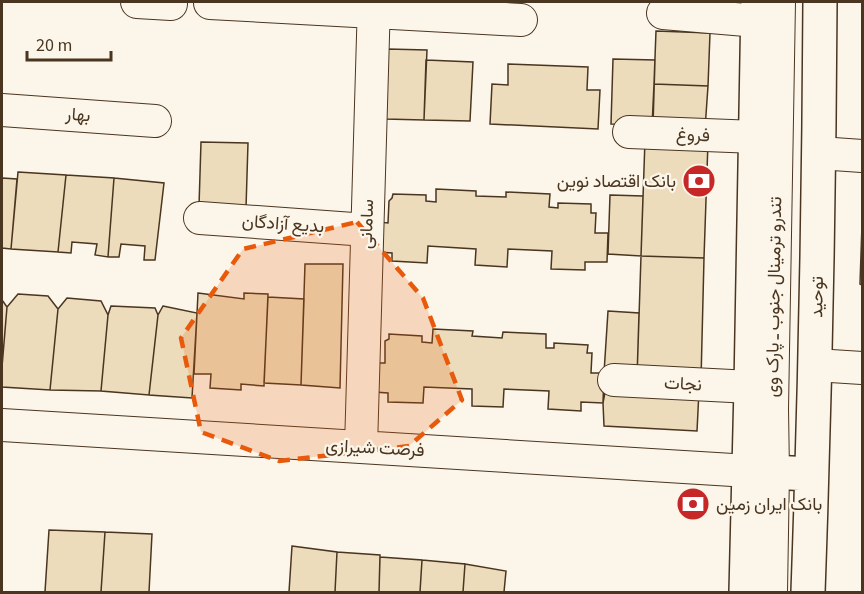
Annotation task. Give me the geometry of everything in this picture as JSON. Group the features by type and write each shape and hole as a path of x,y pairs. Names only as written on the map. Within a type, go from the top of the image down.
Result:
{"main road":[{"name":"توحید","path":"746,592 815,365 820,2"},
{"name":"توحید","path":"765,8 756,137 752,387 781,472 808,592"}],"street":[{"path":"137,2 171,4"},
{"path":"789,592 781,472 791,286 796,2"},
{"path":"210,3 373,7 521,20"},
{"name":"سامانی","path":"361,447 373,7"},
{"path":"663,13 765,8"},
{"name":"تندرو ترمینال جنوب ـ پارک وی","path":"765,8 772,397 781,472 771,592"},
{"name":"بهار","path":"2,110 155,121"},
{"name":"فروغ","path":"629,132 756,137"},
{"path":"819,153 862,156"},
{"name":"بدیع آزادگان","path":"200,218 367,230"},
{"path":"815,365 862,368"},
{"name":"نجات","path":"614,380 752,387"},
{"name":"فرصت شیرازی","path":"2,426 781,472"}],"highlighted area":[{"path":"357,222 423,298 462,400 409,446 279,461 201,432 181,338 243,249"}],"building":[{"path":"656,31 710,33 708,86 654,84"},
{"path":"387,49 427,50 424,120 385,119"},
{"path":"613,59 655,60 653,125 611,124"},
{"path":"426,60 473,62 470,121 424,120"},
{"path":"508,64 588,67 587,90 600,90 598,129 490,124 492,84 508,85"},
{"path":"654,84 708,86 705,129 652,127"},
{"path":"645,140 708,142 704,258 641,256"},
{"path":"201,142 248,143 246,208 199,206"},
{"path":"18,172 66,175 58,252 11,249"},
{"path":"66,175 114,178 108,257 95,255 97,244 72,242 71,253 58,252"},
{"path":"2,178 17,179 11,249 2,248"},
{"path":"114,178 164,183 155,260 144,260 145,246 121,244 119,257 108,257"},
{"path":"436,189 476,191 476,196 506,197 506,192 550,194 549,207 558,208 558,203 591,204 591,213 596,213 595,233 608,233 607,262 585,262 585,270 551,269 552,251 508,249 507,267 475,265 476,249 428,246 427,263 392,261 392,253 377,252 379,222 388,223 389,201 393,194 426,195 426,201 436,202"},
{"path":"610,195 643,196 641,256 608,254"},
{"path":"862,225 862,285 860,284"},
{"path":"641,256 704,258 701,380 637,378"},
{"path":"305,264 343,264 340,388 301,385"},
{"path":"198,293 244,299 244,293 268,294 264,386 241,384 241,390 210,388 211,374 194,374"},
{"path":"18,294 48,296 58,309 50,390 2,387 7,307"},
{"path":"268,297 304,299 301,385 264,383"},
{"path":"67,298 101,301 108,315 101,391 50,390 58,309"},
{"path":"2,300 7,307 2,367"},
{"path":"111,306 155,308 158,315 149,395 101,391 108,315"},
{"path":"163,306 197,313 192,398 149,395 158,315"},
{"path":"608,311 639,313 637,378 604,373"},
{"path":"433,329 473,331 472,336 502,338 503,332 546,334 546,348 554,348 554,343 588,345 587,353 592,353 591,373 604,373 603,403 581,402 581,411 548,409 549,391 504,389 503,407 472,406 472,389 424,387 423,403 388,402 388,393 374,392 375,363 385,363 385,341 389,339 389,334 422,336 422,342 432,343"},
{"path":"606,387 699,391 697,431 604,426 603,403"},
{"path":"49,530 105,532 101,592 45,592"},
{"path":"105,532 152,534 149,592 101,592"},
{"path":"292,546 337,552 335,592 289,592"},
{"path":"337,552 380,555 379,592 335,592"},
{"path":"380,557 422,560 420,592 379,592"},
{"path":"422,560 465,564 463,592 420,592"},
{"path":"465,564 506,571 504,592 463,592"}],"place":[{"name":"بانک اقتصاد نوین","path":"699,181"},
{"name":"بانک ایران زمین","path":"693,504"}]}
